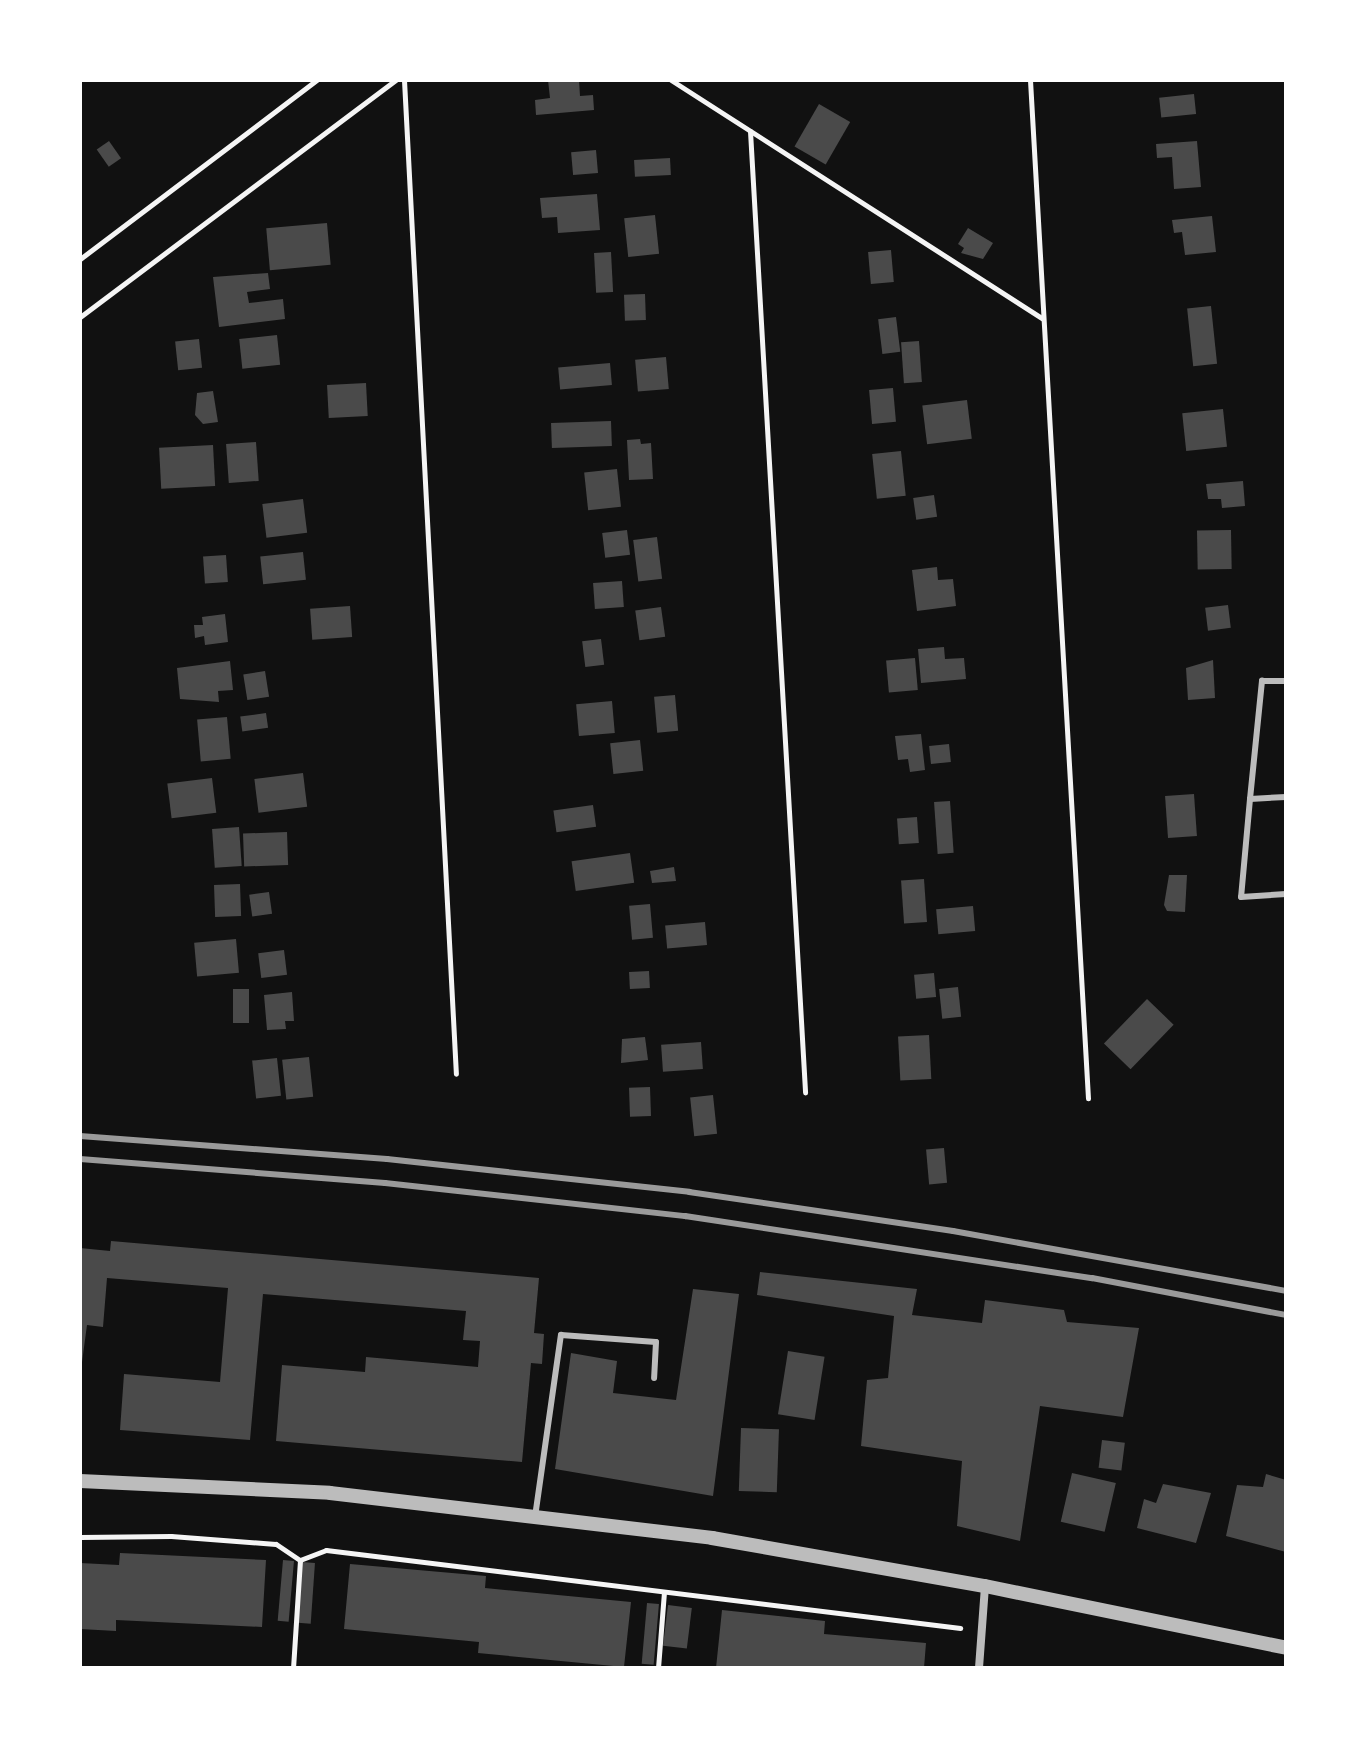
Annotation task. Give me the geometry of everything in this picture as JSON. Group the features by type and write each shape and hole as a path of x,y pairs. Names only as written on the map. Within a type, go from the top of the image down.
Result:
{"street":[{"path":"80,1481 330,1493 712,1538 985,1586 1286,1648"},
{"path":"979,1668 985,1586"}],"lane":[{"path":"1286,681 1262,681 1241,897 1286,894"},
{"path":"1250,799 1286,797"},
{"path":"535,1517 561,1335 656,1342 654,1378"}],"path":[{"path":"80,259 317,80"},
{"path":"80,317 396,80"},
{"path":"404,80 456,1074"},
{"path":"671,80 1043,319"},
{"path":"1030,80 1088,1098"},
{"path":"750,131 805,1092"},
{"path":"80,1537 171,1536 276,1544 300,1560"},
{"path":"300,1560 326,1550 981,1630"},
{"path":"294,1666 300,1560"},
{"path":"658,1668 664,1592"},
{"path":"168,1668 333,1668"}],"building":[{"path":"548,80 579,80 580,96 593,95 594,110 536,115 535,100 550,98"},
{"path":"1194,94 1196,114 1161,118 1159,98"},
{"path":"819,104 850,122 826,164 794,146"},
{"path":"109,141 121,158 109,167 97,150"},
{"path":"1197,141 1201,187 1174,189 1172,157 1157,158 1156,144"},
{"path":"596,150 598,173 573,175 571,152"},
{"path":"670,158 671,175 635,177 634,160"},
{"path":"597,194 600,230 558,233 557,217 542,218 540,198"},
{"path":"655,215 659,254 628,257 624,218"},
{"path":"1212,216 1216,252 1185,255 1182,232 1174,233 1172,220"},
{"path":"327,223 331,265 270,270 266,228"},
{"path":"968,228 993,243 983,259 961,253 964,248 958,244"},
{"path":"891,250 894,282 871,284 868,252"},
{"path":"611,252 613,292 596,293 594,253"},
{"path":"268,273 270,289 247,292 249,303 283,299 285,319 219,327 213,277"},
{"path":"645,294 646,320 625,321 624,295"},
{"path":"1211,306 1217,364 1193,366 1187,309"},
{"path":"896,317 900,352 882,354 878,319"},
{"path":"277,335 280,365 242,369 239,339"},
{"path":"199,339 202,368 178,370 175,342"},
{"path":"919,341 922,382 904,383 901,342"},
{"path":"666,357 669,389 638,392 635,360"},
{"path":"610,363 612,385 560,389 558,368"},
{"path":"366,383 368,416 329,418 327,385"},
{"path":"893,388 896,422 872,424 869,390"},
{"path":"213,391 218,422 203,424 195,415 197,393"},
{"path":"967,400 972,439 927,444 922,405"},
{"path":"1223,409 1227,447 1186,451 1182,413"},
{"path":"611,421 612,446 552,448 551,423"},
{"path":"640,439 641,444 651,443 653,479 629,480 627,440"},
{"path":"256,442 259,481 229,483 226,444"},
{"path":"213,445 215,486 161,489 159,448"},
{"path":"901,451 906,496 877,499 872,454"},
{"path":"617,469 621,507 588,510 584,472"},
{"path":"1243,481 1245,506 1222,508 1221,499 1208,499 1206,484"},
{"path":"934,495 937,517 916,520 913,498"},
{"path":"303,499 307,533 266,538 262,504"},
{"path":"627,530 630,555 605,558 602,533"},
{"path":"1231,530 1232,569 1198,570 1197,531"},
{"path":"657,537 662,579 638,582 633,540"},
{"path":"303,552 306,580 263,584 260,556"},
{"path":"226,555 228,582 205,584 203,557"},
{"path":"937,567 938,580 953,579 956,606 917,611 912,570"},
{"path":"622,581 624,607 595,609 593,583"},
{"path":"1228,605 1231,628 1208,631 1205,608"},
{"path":"350,606 352,637 312,640 310,609"},
{"path":"661,607 665,637 639,640 635,611"},
{"path":"225,614 228,642 205,645 204,636 195,638 194,625 203,625 202,617"},
{"path":"601,639 604,665 585,667 582,641"},
{"path":"944,647 945,659 964,658 966,679 921,683 918,649"},
{"path":"915,658 918,690 889,692 886,661"},
{"path":"1213,660 1215,698 1188,700 1186,668"},
{"path":"230,661 233,690 218,691 219,702 180,699 177,668"},
{"path":"265,671 269,697 247,700 243,674"},
{"path":"675,695 678,731 657,733 654,697"},
{"path":"612,701 615,733 579,736 576,704"},
{"path":"266,713 268,728 242,731 240,717"},
{"path":"227,717 231,759 201,761 197,720"},
{"path":"921,734 925,770 910,772 908,759 898,760 895,736"},
{"path":"640,740 643,771 613,774 610,743"},
{"path":"949,744 951,762 931,764 929,746"},
{"path":"303,773 307,807 259,813 254,779"},
{"path":"212,778 216,813 172,818 167,783"},
{"path":"1194,794 1197,836 1168,838 1165,796"},
{"path":"950,801 954,853 938,854 934,802"},
{"path":"593,805 596,827 556,832 553,811"},
{"path":"917,817 919,843 899,844 897,818"},
{"path":"239,827 242,866 215,868 212,829"},
{"path":"287,832 288,865 244,867 243,834"},
{"path":"630,853 634,883 576,891 572,861"},
{"path":"674,867 676,881 652,883 650,871"},
{"path":"1169,875 1187,875 1185,912 1167,911 1164,905"},
{"path":"924,879 927,922 904,923 901,881"},
{"path":"240,884 241,916 215,917 214,885"},
{"path":"269,892 272,914 252,917 249,895"},
{"path":"650,904 653,938 632,940 629,906"},
{"path":"973,906 975,931 938,934 936,909"},
{"path":"705,922 707,945 667,948 665,925"},
{"path":"236,939 239,973 197,977 194,943"},
{"path":"284,950 287,975 261,978 258,953"},
{"path":"649,971 650,988 630,989 629,972"},
{"path":"934,973 936,997 916,999 914,975"},
{"path":"958,987 961,1017 942,1019 939,989"},
{"path":"233,989 249,989 249,1023 233,1023"},
{"path":"292,992 294,1021 285,1021 286,1029 267,1030 264,995"},
{"path":"1147,999 1174,1025 1131,1069 1104,1044"},
{"path":"929,1035 931,1079 900,1081 898,1037"},
{"path":"645,1037 648,1060 621,1063 622,1039"},
{"path":"701,1042 703,1069 663,1072 661,1045"},
{"path":"309,1057 313,1097 286,1100 282,1060"},
{"path":"277,1058 281,1096 256,1098 252,1061"},
{"path":"650,1087 651,1116 630,1117 629,1088"},
{"path":"713,1095 717,1134 694,1136 690,1097"},
{"path":"944,1148 947,1183 929,1184 926,1150"},
{"path":"111,1241 539,1278 534,1333 544,1334 542,1364 531,1363 522,1462 276,1441 282,1365 365,1372 366,1357 478,1367 480,1341 463,1340 466,1311 263,1294 250,1440 120,1430 124,1374 220,1382 228,1288 107,1278 103,1327 87,1325 80,1377 80,1248 110,1251"},
{"path":"760,1272 917,1289 912,1315 982,1323 985,1300 1064,1310 1067,1322 1139,1328 1123,1417 1040,1406 1020,1541 957,1526 962,1461 861,1446 867,1380 888,1378 894,1316 757,1295"},
{"path":"693,1289 739,1294 713,1496 555,1469 571,1353 617,1361 613,1393 676,1400"},
{"path":"788,1351 825,1357 815,1420 778,1414"},
{"path":"741,1428 779,1429 777,1492 739,1491"},
{"path":"1102,1440 1125,1443 1121,1471 1099,1468"},
{"path":"1072,1473 1116,1483 1105,1532 1061,1522"},
{"path":"1266,1474 1286,1480 1286,1552 1226,1536 1237,1485 1263,1487"},
{"path":"1163,1484 1211,1493 1196,1543 1137,1528 1144,1499 1156,1503"},
{"path":"120,1553 266,1560 262,1627 116,1620 116,1631 80,1629 80,1563 119,1565"},
{"path":"283,1560 294,1561 289,1622 278,1621"},
{"path":"302,1562 315,1563 311,1624 298,1623"},
{"path":"350,1564 486,1576 485,1588 631,1602 624,1667 478,1653 479,1642 344,1629"},
{"path":"647,1603 659,1604 654,1665 642,1664"},
{"path":"668,1605 692,1608 687,1649 663,1646"},
{"path":"722,1610 825,1621 824,1634 926,1643 924,1668 716,1668"}],"railway":[{"path":"80,1136 387,1159 689,1192 953,1231 1286,1291"},
{"path":"80,1159 385,1183 685,1216 1092,1278 1286,1315"}]}
